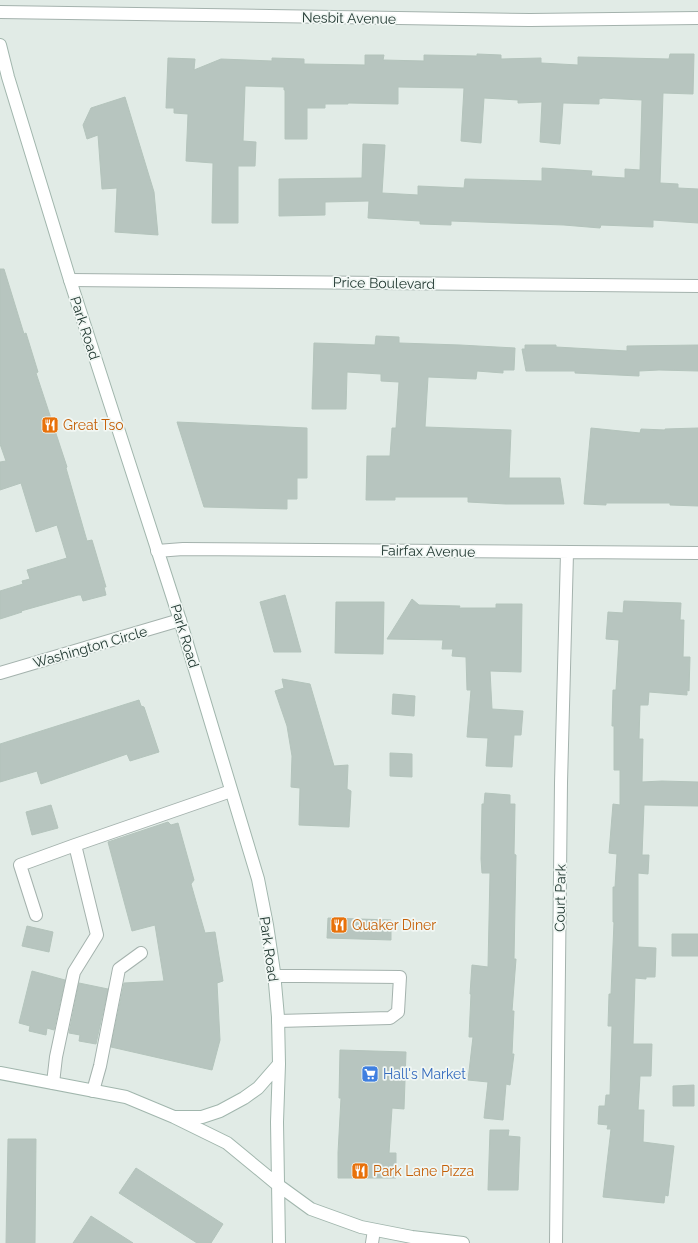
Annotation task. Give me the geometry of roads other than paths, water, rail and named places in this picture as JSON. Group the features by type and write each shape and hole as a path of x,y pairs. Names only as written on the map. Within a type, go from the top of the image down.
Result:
{"street":[{"name":"Nesbit Avenue","path":"0,12 530,20 698,18"},
{"name":"Park Road","path":"0,46 8,77 70,280 180,620 258,879 267,925 278,1021 279,1064 277,1122 279,1243"},
{"name":"Price Boulevard","path":"70,280 698,286"},
{"name":"Fairfax Avenue","path":"158,551 183,549 698,553"},
{"name":"Court Park","path":"556,1243 561,783 567,553"},
{"name":"Washington Circle","path":"0,673 180,620"},
{"path":"36,915 20,865 231,791"},
{"path":"52,1083 74,972 97,936 75,845"},
{"path":"93,1091 100,1066 119,970 141,953"},
{"path":"274,976 400,977 398,1012 390,1018 278,1021"},
{"path":"174,1117 202,1117 220,1111 244,1098 258,1088 279,1064"},
{"path":"0,1073 126,1097 174,1117 227,1143 311,1210 374,1230 412,1237 463,1243"},
{"path":"372,1243 374,1230"}],"place":[{"name":"Great Tso","path":"50,425"},
{"name":"Quaker Diner","path":"339,925"},
{"name":"Hall's Market","path":"370,1074"},
{"name":"Park Lane Pizza","path":"360,1171"}]}
